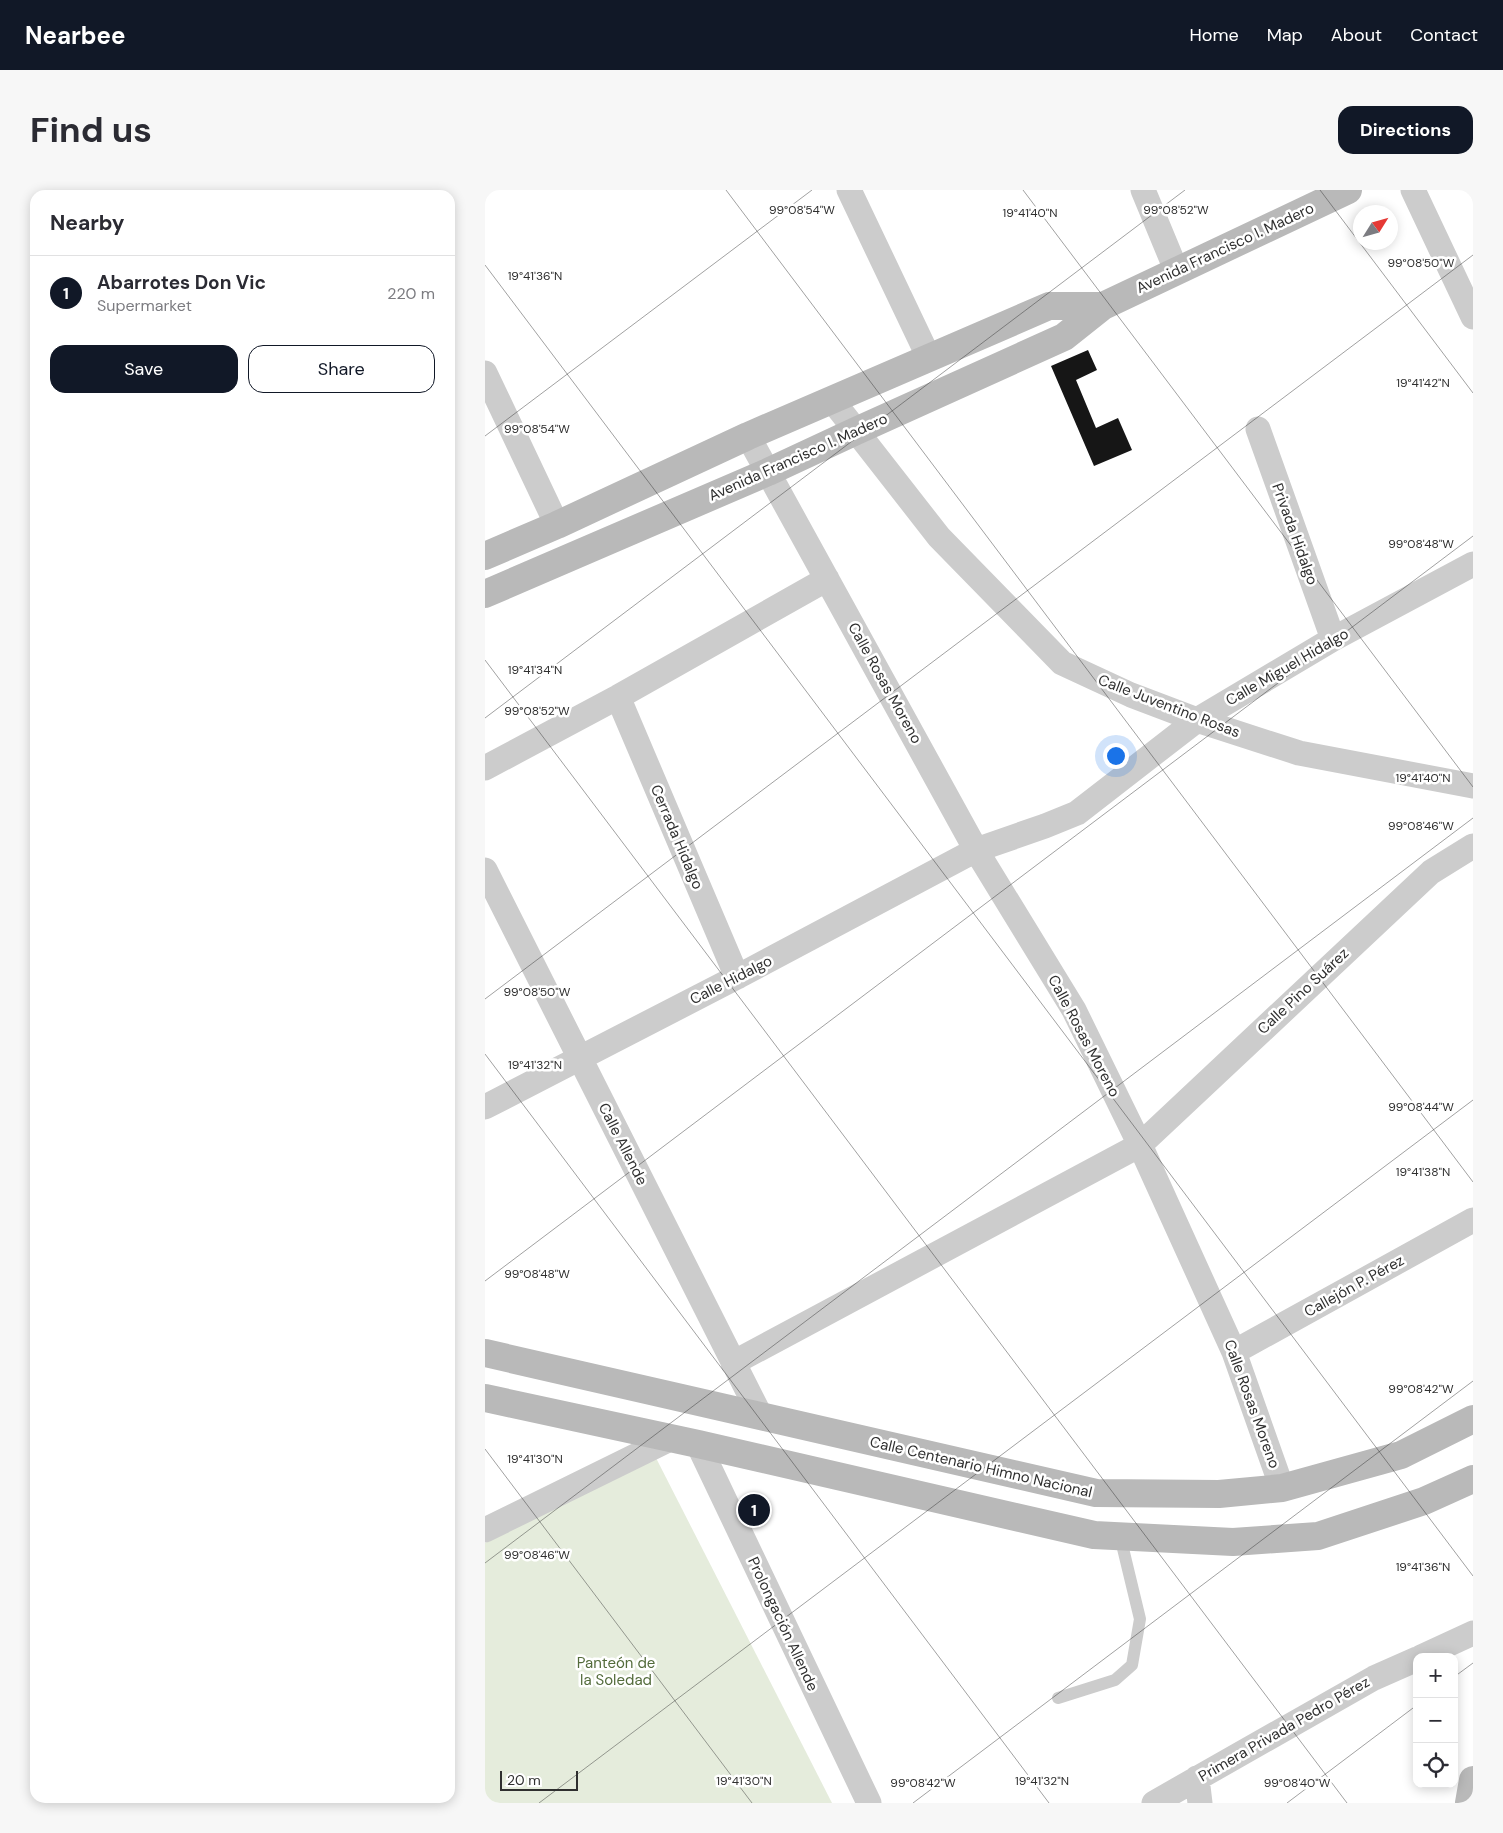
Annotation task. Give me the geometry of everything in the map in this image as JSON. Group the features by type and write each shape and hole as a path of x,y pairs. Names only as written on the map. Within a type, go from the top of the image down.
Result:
{"main road":[{"name":"Avenida Francisco I. Madero","path":"485,594 768,472 856,430 1064,337 1103,306 1348,190"},
{"name":"Avenida Francisco I. Madero","path":"486,555 557,525 748,436 1049,306 1103,306"},
{"name":"Calle Centenario Himno Nacional","path":"485,1353 1096,1493 1219,1494 1282,1488 1401,1455 1473,1419"},
{"path":"485,1398 698,1444 1094,1535 1233,1542 1318,1536 1424,1501 1473,1479"},
{"path":"1469,1803 1473,1780"}],"street":[{"path":"849,190 929,358"},
{"path":"1143,190 1177,272"},
{"path":"1413,190 1473,317"},
{"path":"485,373 557,525"},
{"name":"Calle Juventino Rosas","path":"832,400 939,537 1062,663 1131,695 1197,720 1299,753 1473,786"},
{"name":"Privada Hidalgo","path":"1258,430 1333,639"},
{"name":"Calle Rosas Moreno","path":"748,436 976,850 1074,1010 1140,1145 1234,1352 1282,1488"},
{"name":"Calle Miguel Hidalgo","path":"976,850 1077,813 1197,720 1333,639 1473,564"},
{"path":"485,768 617,697 827,579"},
{"name":"Cerrada Hidalgo","path":"617,697 737,978"},
{"name":"Calle Pino Suárez","path":"733,1363 1140,1145 1431,872 1473,846"},
{"name":"Calle Hidalgo","path":"485,1107 737,978 976,850"},
{"name":"Calle Allende","path":"485,870 761,1417"},
{"name":"Callejón P. Pérez","path":"1234,1352 1473,1220"},
{"path":"485,1530 671,1438"},
{"name":"Prolongación Allende","path":"698,1444 869,1803"},
{"path":"1430,1653 1473,1633"},
{"name":"Primera Privada Pedro Pérez","path":"1154,1803 1374,1678 1413,1661"},
{"path":"1197,1778 1200,1803"}],"lane":[{"path":"1057,1698 1115,1680 1132,1665 1140,1619 1121,1536"}],"green space":[{"name":"Panteón de la Soledad","path":"655,1456 832,1803 485,1803 485,1543"}],"building":[{"path":"1088,350 1097,370 1076,380 1096,428 1118,418 1132,450 1094,466 1051,366"}],"place":[{"name":"Abarrotes Don Vic","path":"754,1510"}]}
